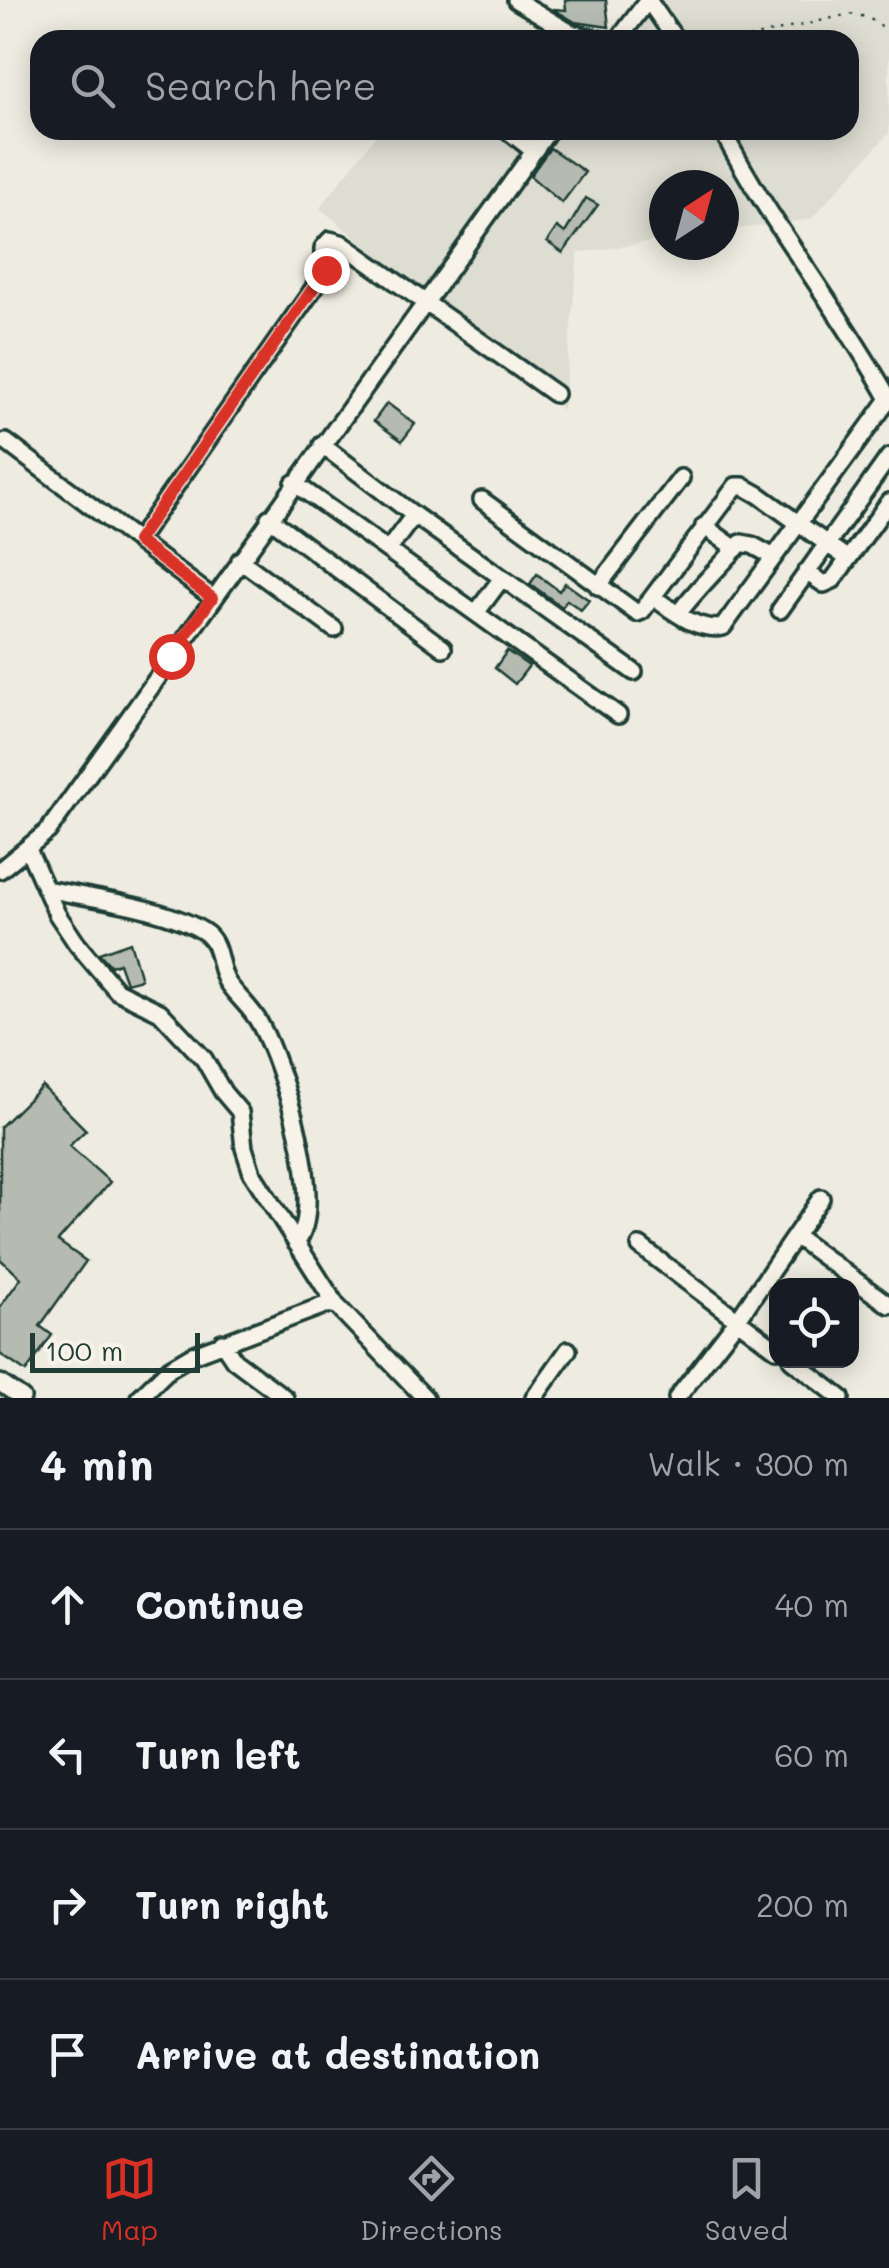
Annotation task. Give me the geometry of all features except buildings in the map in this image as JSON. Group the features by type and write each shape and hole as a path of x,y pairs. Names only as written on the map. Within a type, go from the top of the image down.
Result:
{"street":[{"path":"516,0 566,30"},
{"path":"626,30 648,0 669,30"},
{"path":"520,140 534,151"},
{"path":"0,870 48,831 542,140"},
{"path":"652,597 678,614 719,629 889,399 728,140"},
{"path":"137,541 323,275 326,243 341,243 555,394"},
{"path":"6,442 212,598"},
{"path":"322,446 634,672"},
{"path":"780,610 889,457"},
{"path":"598,586 681,478"},
{"path":"294,483 618,715"},
{"path":"482,500 638,612 736,486 759,496 848,560"},
{"path":"806,572 828,584 889,502"},
{"path":"388,550 414,515"},
{"path":"269,518 443,648"},
{"path":"704,526 736,549"},
{"path":"678,614 708,576 746,543 774,557"},
{"path":"681,558 708,576"},
{"path":"240,560 334,629"},
{"path":"764,572 792,592"},
{"path":"476,613 502,578"},
{"path":"28,850 66,931 116,992 160,1012 204,1058 223,1092 240,1112 244,1148 252,1172 336,1305 424,1398"},
{"path":"46,890 120,904 180,921 202,931 215,943 226,980 262,1026 303,1155 308,1175 307,1218 296,1242"},
{"path":"681,1397 821,1198"},
{"path":"795,1236 889,1305"},
{"path":"640,1246 769,1344"},
{"path":"139,1398 170,1368 222,1342 325,1305 336,1305"},
{"path":"222,1342 234,1360 285,1398"},
{"path":"534,1398 568,1350"},
{"path":"803,1368 842,1398"},
{"path":"0,1382 22,1398"},
{"path":"252,1398 263,1382"}],"path":[{"path":"781,30 850,14 867,17 889,32"}],"shaded area":[{"path":"657,0 889,0 889,133 811,219 739,229 739,170 649,170 649,242 578,253 563,410 320,208 372,140 859,140 859,30 638,30"}],"route":[{"path":"171,656 212,598 137,541 326,270"}]}
